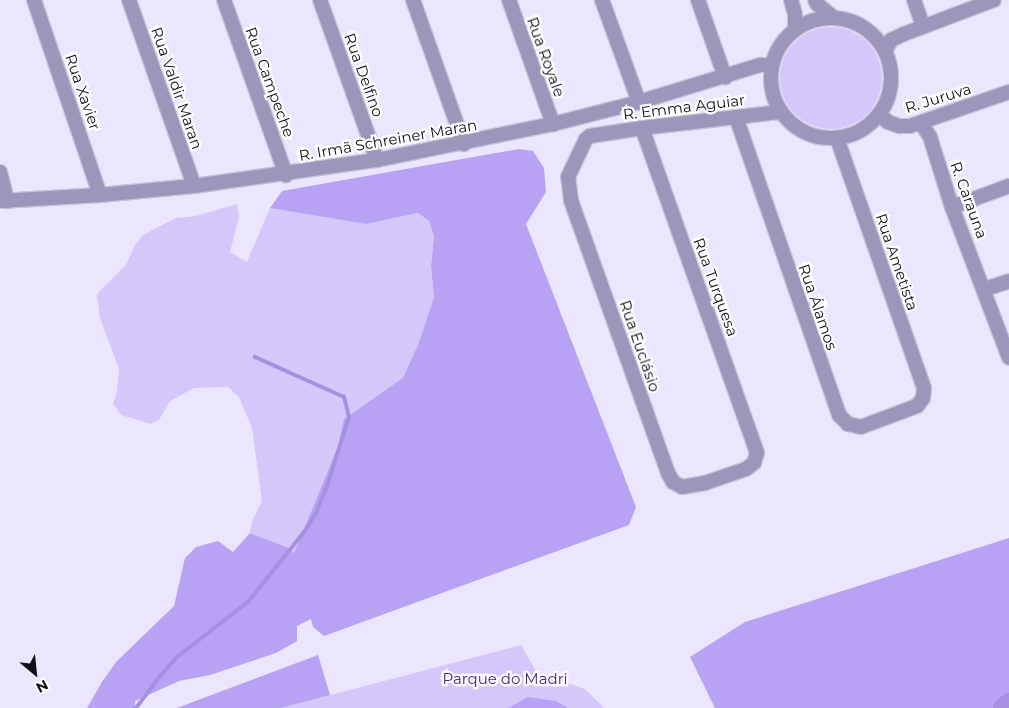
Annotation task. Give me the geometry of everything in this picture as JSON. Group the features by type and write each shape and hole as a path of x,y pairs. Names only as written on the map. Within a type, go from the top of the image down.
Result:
{"street":[{"name":"Rua Xavier","path":"34,0 100,195"},
{"name":"Rua Valdir Maran","path":"129,0 194,186"},
{"name":"Rua Campeche","path":"224,0 286,175"},
{"name":"Rua Delfino","path":"320,0 377,160"},
{"path":"413,0 464,144"},
{"name":"Rua Royale","path":"509,0 553,124"},
{"path":"602,0 639,102"},
{"path":"698,0 725,77"},
{"path":"791,0 795,14 795,30"},
{"path":"815,0 817,4 834,18"},
{"path":"914,0 923,26"},
{"path":"885,51 891,40 994,0"},
{"path":"834,18 845,19 864,27 872,34 885,51 889,61 891,83 885,105 879,114 860,130 837,138 806,133 789,122 781,112 771,85 772,65 781,45 795,30 813,20 834,18"},
{"name":"R. Irmã Schreiner Maran","path":"4,201 100,195 194,186 286,175 377,160 464,144 553,124 639,102 760,65 772,65"},
{"name":"R. Juruva","path":"879,114 888,122 899,126 921,123 1009,92"},
{"name":"R. Emma Aguiar","path":"590,136 781,112"},
{"name":"Rua Álamos","path":"736,117 839,415 848,424 861,427 917,406 923,398"},
{"name":"R. Carauna","path":"921,123 930,137 952,207 985,290 1009,358"},
{"name":"Rua Turquesa","path":"642,128 756,448 756,458"},
{"name":"Rua Euclásio","path":"590,136 586,139 568,177 569,190 672,482 682,487 705,483 746,469 756,458"},
{"name":"Rua Ametista","path":"837,138 924,388 923,398"},
{"path":"0,172 4,201"},
{"path":"952,207 1009,186"},
{"path":"985,290 1009,281"}],"green space":[{"path":"831,27 851,31 867,42 878,58 882,78 878,98 867,114 851,125 831,129 811,125 795,114 784,98 780,78 784,58 795,42 811,31"},
{"path":"237,204 239,217 230,252 247,262 270,208 366,224 418,213 429,221 434,236 431,264 434,297 417,348 404,378 344,419 337,449 294,553 289,548 250,533 252,521 262,501 252,428 239,397 228,387 194,388 170,401 159,420 151,424 121,415 113,403 117,392 119,369 100,318 97,294 126,265 135,245 143,235 176,218 196,216"},
{"name":"Parque do Madri","path":"521,645 540,678 565,682 585,689 604,708 281,708"}],"shaded area":[{"path":"519,149 533,151 544,168 546,192 526,224 636,507 629,525 324,636 313,627 311,619 297,626 297,641 276,653 210,675 179,681 135,701 135,708 87,708 116,662 174,606 185,558 196,547 218,541 233,552 250,533 289,548 294,553 337,449 344,419 403,378 418,345 434,297 431,266 434,236 429,221 418,213 366,224 270,208 282,191"},
{"path":"1009,538 1009,708 715,708 690,657 745,622"},
{"path":"318,655 330,695 281,708 177,708"},
{"path":"528,697 556,701 568,708 508,708"}],"waterway":[{"path":"136,708 177,657 248,602 304,532 316,513 327,486 349,417 344,397 255,357"},
{"path":"1003,708 1009,703"}]}
